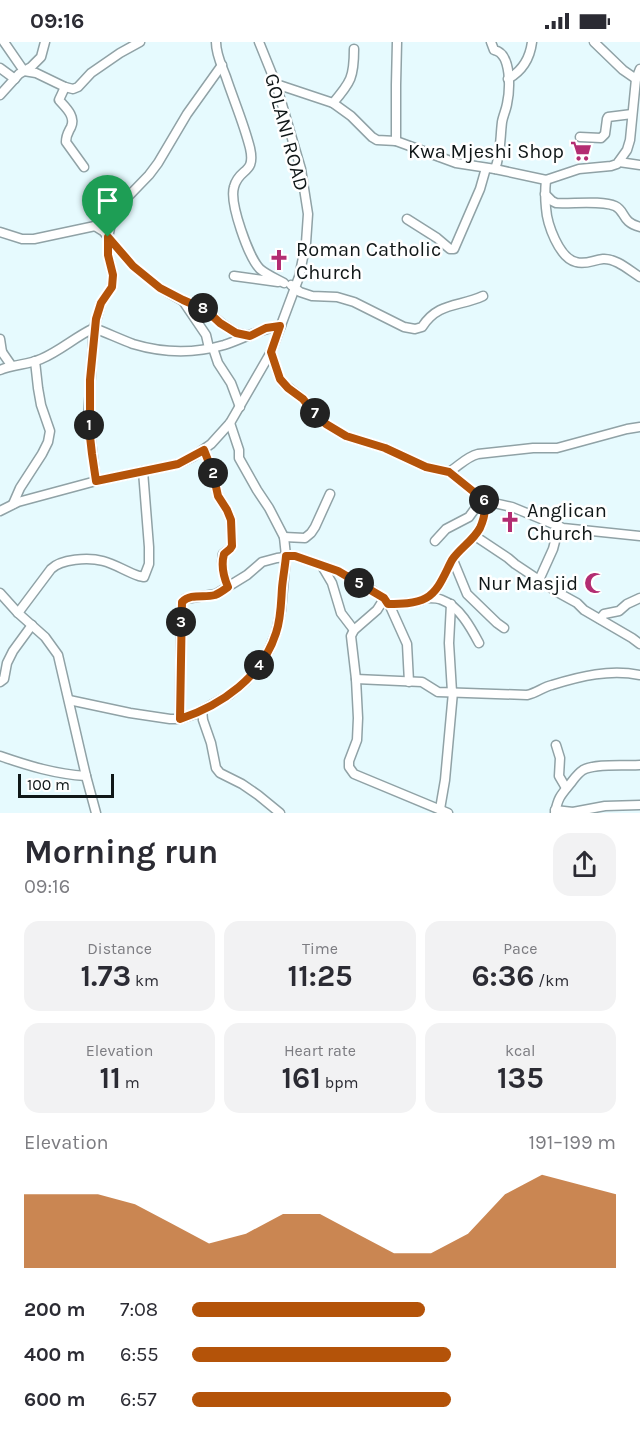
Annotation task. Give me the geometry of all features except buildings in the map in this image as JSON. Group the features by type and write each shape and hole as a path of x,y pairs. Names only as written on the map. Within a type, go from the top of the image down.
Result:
{"street":[{"path":"4,42 24,71 36,73 70,89 78,87 91,73 140,42"},
{"path":"0,95 41,57 45,42"},
{"path":"216,42 218,57 245,132 252,162 249,169 238,178 233,189 234,208 254,261 262,271 295,287 300,292 312,296 337,297 354,302 404,327 415,329 422,327 429,316 436,311 483,296"},
{"name":"GOLANI ROAD","path":"0,510 13,504 96,481 178,464 204,450 230,423 271,352 299,277 306,243 308,214 301,169 276,84 259,42"},
{"path":"396,141 397,42"},
{"path":"407,219 450,249 454,249 500,149 508,80 504,56 500,51 494,50 492,42"},
{"path":"508,80 517,74 525,62 532,42"},
{"path":"594,42 623,70 636,79"},
{"path":"333,103 350,81 354,49"},
{"path":"0,232 22,239 34,239 95,226 107,220 150,174 187,114 222,65"},
{"path":"0,68 15,79"},
{"path":"276,84 333,103 377,140 396,141 456,163 546,180 579,169 611,166 619,162 630,141 636,79 640,69"},
{"path":"65,87 59,100 72,118 66,142 84,167"},
{"path":"580,137 601,138 604,136 608,117 632,114"},
{"path":"619,162 640,165"},
{"path":"546,180 548,221 566,257 579,263 604,259 613,261 640,277"},
{"path":"545,194 556,202 614,206 621,211 629,223 640,227"},
{"path":"96,481 88,419 94,328 101,303 112,287 113,275 108,255 108,237 113,215"},
{"path":"95,226 103,231 133,266 160,288 206,310 236,333 250,336"},
{"path":"234,276 284,283"},
{"path":"183,300 206,335 218,363 231,383 240,407"},
{"path":"0,370 11,365 35,361 94,328 132,344 166,351 185,352 211,348 250,336 266,328 280,326"},
{"path":"0,339 1,351 11,365"},
{"path":"271,352 280,379 288,388 303,399 326,424 346,436 385,448 426,467 449,472 484,500 538,516 559,526 640,536"},
{"path":"13,504 48,442 50,431 38,388 35,361"},
{"path":"69,700 129,713 180,719 202,710 246,681 268,651 276,633 281,610 286,556 284,537 239,458 239,450 230,423"},
{"path":"449,472 469,457 478,454 533,448 557,448 640,427"},
{"path":"204,450 213,473 218,496 231,520 232,546 224,554 222,560 228,587"},
{"path":"18,613 51,569 62,562 104,561 144,577 149,564 149,547 143,471"},
{"path":"284,537 305,538 311,533 330,494"},
{"path":"451,604 449,643 452,692 444,811 351,771 349,761 357,740 358,718 351,636 354,630 386,601 420,601 436,589 453,560 475,536 486,512 484,500"},
{"path":"435,541 446,529 469,517 484,500"},
{"path":"538,580 553,549 559,526"},
{"path":"475,536 538,580 640,644"},
{"path":"180,719 182,602 191,597 216,594 248,575 262,562 286,556 295,556 331,568 386,601 407,644 409,682"},
{"path":"453,560 467,594 504,628"},
{"path":"322,566 332,583 341,613 354,630"},
{"path":"0,593 45,637 58,655 96,813"},
{"path":"428,597 441,599 451,604 466,620 479,643"},
{"path":"600,619 604,614 619,611 640,598"},
{"path":"0,682 4,679 7,663 13,651 32,625"},
{"path":"356,679 422,682 438,692 527,695 550,685 591,675 621,672 640,675"},
{"path":"202,710 216,768 220,773 258,795 280,813"},
{"path":"556,745 560,758 558,776 566,788"},
{"path":"0,756 48,771 86,776"},
{"path":"640,765 590,767 576,776 566,788 557,800 555,812 573,812 605,806 640,805"}],"place":[{"name":"Kwa Mjeshi Shop","path":"581,151"},
{"name":"Roman Catholic Church","path":"279,260"},
{"name":"Anglican Church","path":"510,522"},
{"name":"Nur Masjid","path":"595,583"}],"route":[{"path":"108,237 133,266 160,288 200,306 236,333 250,336 266,328 280,326 271,352 280,379 326,424 346,436 385,448 426,467 449,472 485,501 486,512 475,536 453,560 436,589 420,601 388,604 384,598 338,571 295,556 286,556 281,610 276,633 257,668 246,681 214,704 180,719 182,602 191,597 216,594 228,587 222,560 224,554 232,546 231,520 218,496 213,473 204,450 178,464 96,481 88,419 94,328 101,303 112,287 113,275 108,255 108,237"}]}
